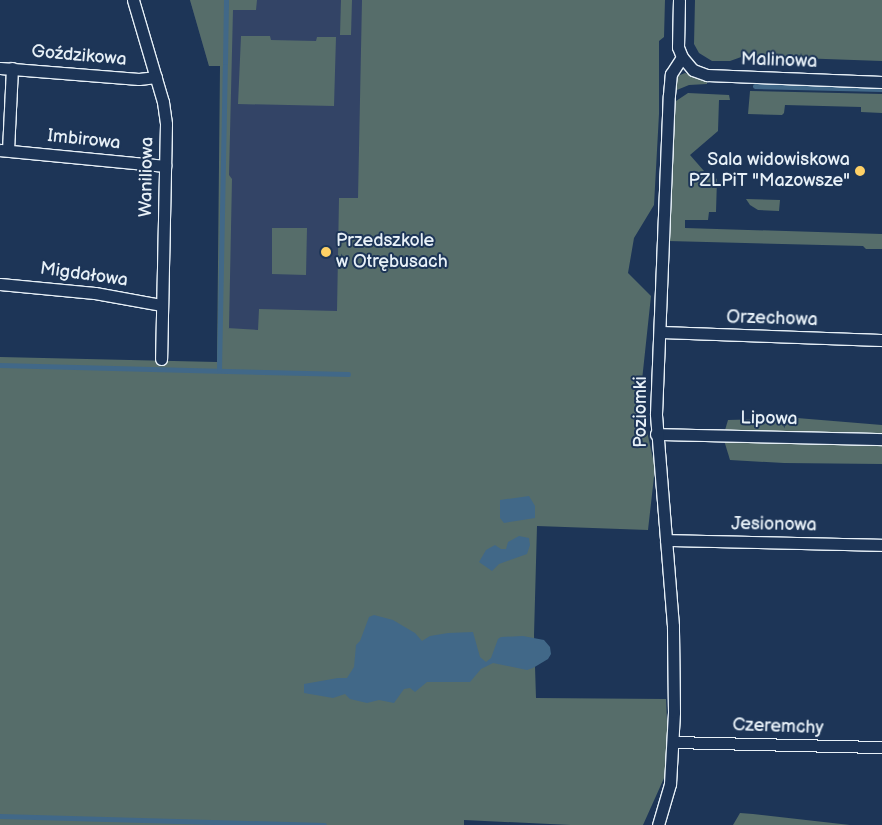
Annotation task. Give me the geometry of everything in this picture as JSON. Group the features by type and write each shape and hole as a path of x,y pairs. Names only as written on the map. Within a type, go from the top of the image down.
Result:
{"street":[{"name":"Waniliowa","path":"134,0 165,114 161,359"},
{"path":"679,0 678,47 682,57"},
{"name":"Malinowa","path":"682,57 693,70 708,75 882,82"},
{"name":"Poziomki","path":"658,825 670,784 673,742 673,626 656,434 669,94 671,74 682,57"},
{"name":"Goździkowa","path":"6,68 139,79 156,77"},
{"path":"4,150 6,68"},
{"name":"Imbirowa","path":"4,150 165,166"},
{"name":"Migdałowa","path":"0,284 95,293 162,305"},
{"name":"Orzechowa","path":"660,332 882,340"},
{"name":"Lipowa","path":"656,434 882,439"},
{"name":"Jesionowa","path":"666,540 882,545"},
{"name":"Czeremchy","path":"673,742 882,747"}],"shaded area":[{"path":"190,0 367,0 356,366 225,363 230,65 209,66"},
{"path":"529,496 535,506 535,518 504,523 500,518 500,500"},
{"path":"519,536 529,538 530,545 527,554 499,564 492,571 479,562 486,550 495,545 501,549 506,549 508,542"},
{"path":"374,615 393,620 415,633 422,641 430,636 473,632 480,657 486,662 491,658 498,639 501,637 523,636 544,640 550,647 551,654 548,659 527,670 493,663 481,669 470,682 427,682 415,692 410,688 404,689 394,703 379,700 367,703 350,699 345,694 333,698 304,693 304,684 347,678 354,667 356,645 360,641 369,617"}],"green space":[{"path":"190,0 257,0 256,10 233,10 229,175 232,179 229,328 227,328 258,330 259,309 337,311 339,198 358,198 362,0 665,0 664,37 659,41 659,114 654,205 634,238 628,273 651,296 640,399 655,468 648,530 537,526 534,635 536,698 666,699 669,767 643,825 571,825 464,820 464,825 0,825 0,357 217,362 220,66 209,66"},
{"path":"341,0 352,0 351,35 340,35"},
{"path":"695,0 882,0 882,61 744,56 730,61 712,61 699,53 694,44"},
{"path":"241,36 270,36 271,40 316,41 317,37 336,37 334,106 238,104"},
{"path":"685,73 707,81 707,84 689,85 672,92 675,77"},
{"path":"750,91 882,94 882,113 861,112 861,107 785,105 782,115 748,114"},
{"path":"688,93 729,95 730,100 719,100 718,131 690,155 704,171 717,179 716,212 709,212 708,220 685,220 685,228 882,234 882,249 866,249 863,246 668,241 673,103"},
{"path":"746,199 780,200 779,211 758,210 750,205"},
{"path":"272,228 307,228 306,275 272,274"},
{"path":"797,418 882,425 882,464 784,463 730,460 723,437 728,420"},
{"path":"740,813 753,814 850,825 733,825"}],"waterway":[{"path":"225,64 226,0"},
{"path":"219,370 225,67"},
{"path":"755,86 882,89"},
{"path":"0,365 348,374"},
{"path":"0,816 324,825"}],"place":[{"name":"Sala widowiskowa PZLPiT \"Mazowsze\"","path":"860,171"},
{"name":"Przedszkole w Otrębusach","path":"326,252"}]}
